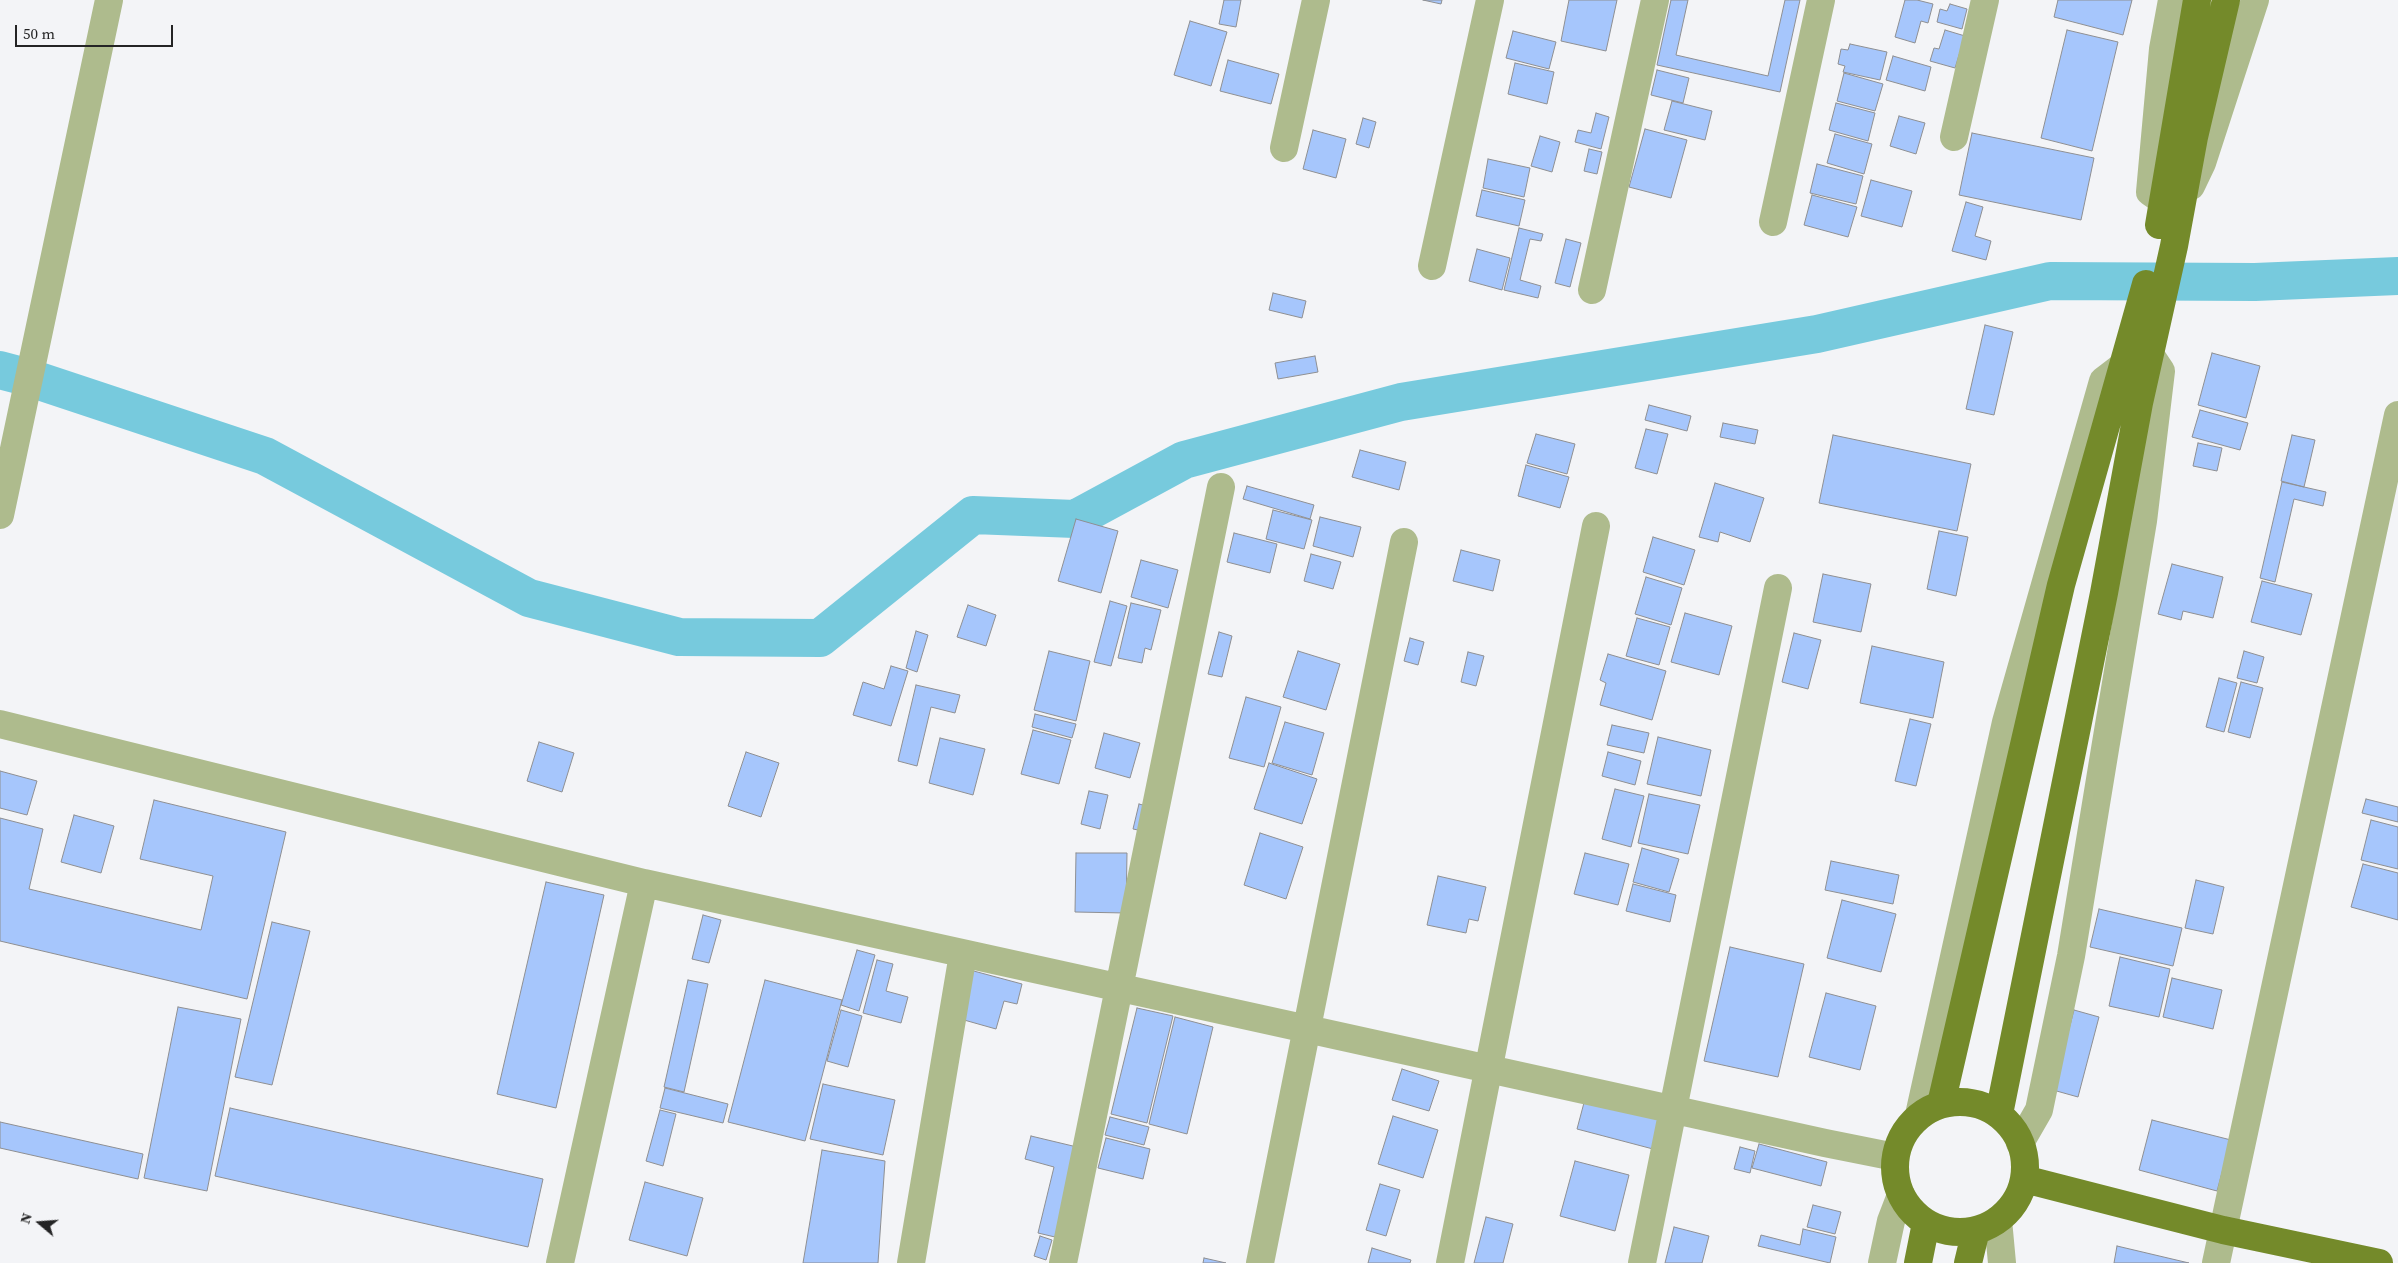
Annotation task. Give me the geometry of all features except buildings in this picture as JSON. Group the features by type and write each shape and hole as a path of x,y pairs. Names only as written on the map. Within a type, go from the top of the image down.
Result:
{"main road":[{"path":"1987,1225 1950,1232 1926,1223 1911,1211 1901,1194 1895,1176 1895,1157 1904,1134 1930,1109 2061,585 2124,366 2149,310 2172,204 2197,0"},
{"path":"2172,204 2194,137 2226,0"},
{"path":"1999,1114 2104,594 2149,353 2149,310"},
{"path":"1930,1109 1971,1102 1999,1114 2015,1132 2024,1154 2024,1179 2015,1202 1987,1225 1968,1263"},
{"path":"2024,1179 2224,1230 2379,1263"},
{"path":"1918,1263 1926,1223"}],"street":[{"path":"0,515 109,0"},
{"path":"1284,148 1316,0"},
{"path":"1432,266 1490,0"},
{"path":"1592,290 1655,0"},
{"path":"1773,222 1821,0"},
{"path":"1954,137 1985,0"},
{"path":"2172,0 2163,50 2150,192 2172,204 2202,163 2254,0"},
{"path":"2020,1143 2039,1110 2070,956 2109,730 2142,521 2161,371 2149,353"},
{"path":"2216,1263 2398,415"},
{"path":"1063,1263 1220,487"},
{"path":"1450,1263 1596,526"},
{"path":"1260,1263 1404,542"},
{"path":"1642,1263 1778,588"},
{"path":"0,724 644,883 1488,1070 1895,1157"},
{"path":"560,1263 644,883"},
{"path":"911,1263 963,954"},
{"path":"1882,1263 1891,1221 1901,1194"},
{"path":"1987,1225 2002,1263"}],"waterway":[{"path":"0,370 30,378 265,456 529,598 679,637 820,638 973,515 1075,519 1184,460 1401,402 1817,334 2050,281 2255,282 2398,276"}]}
